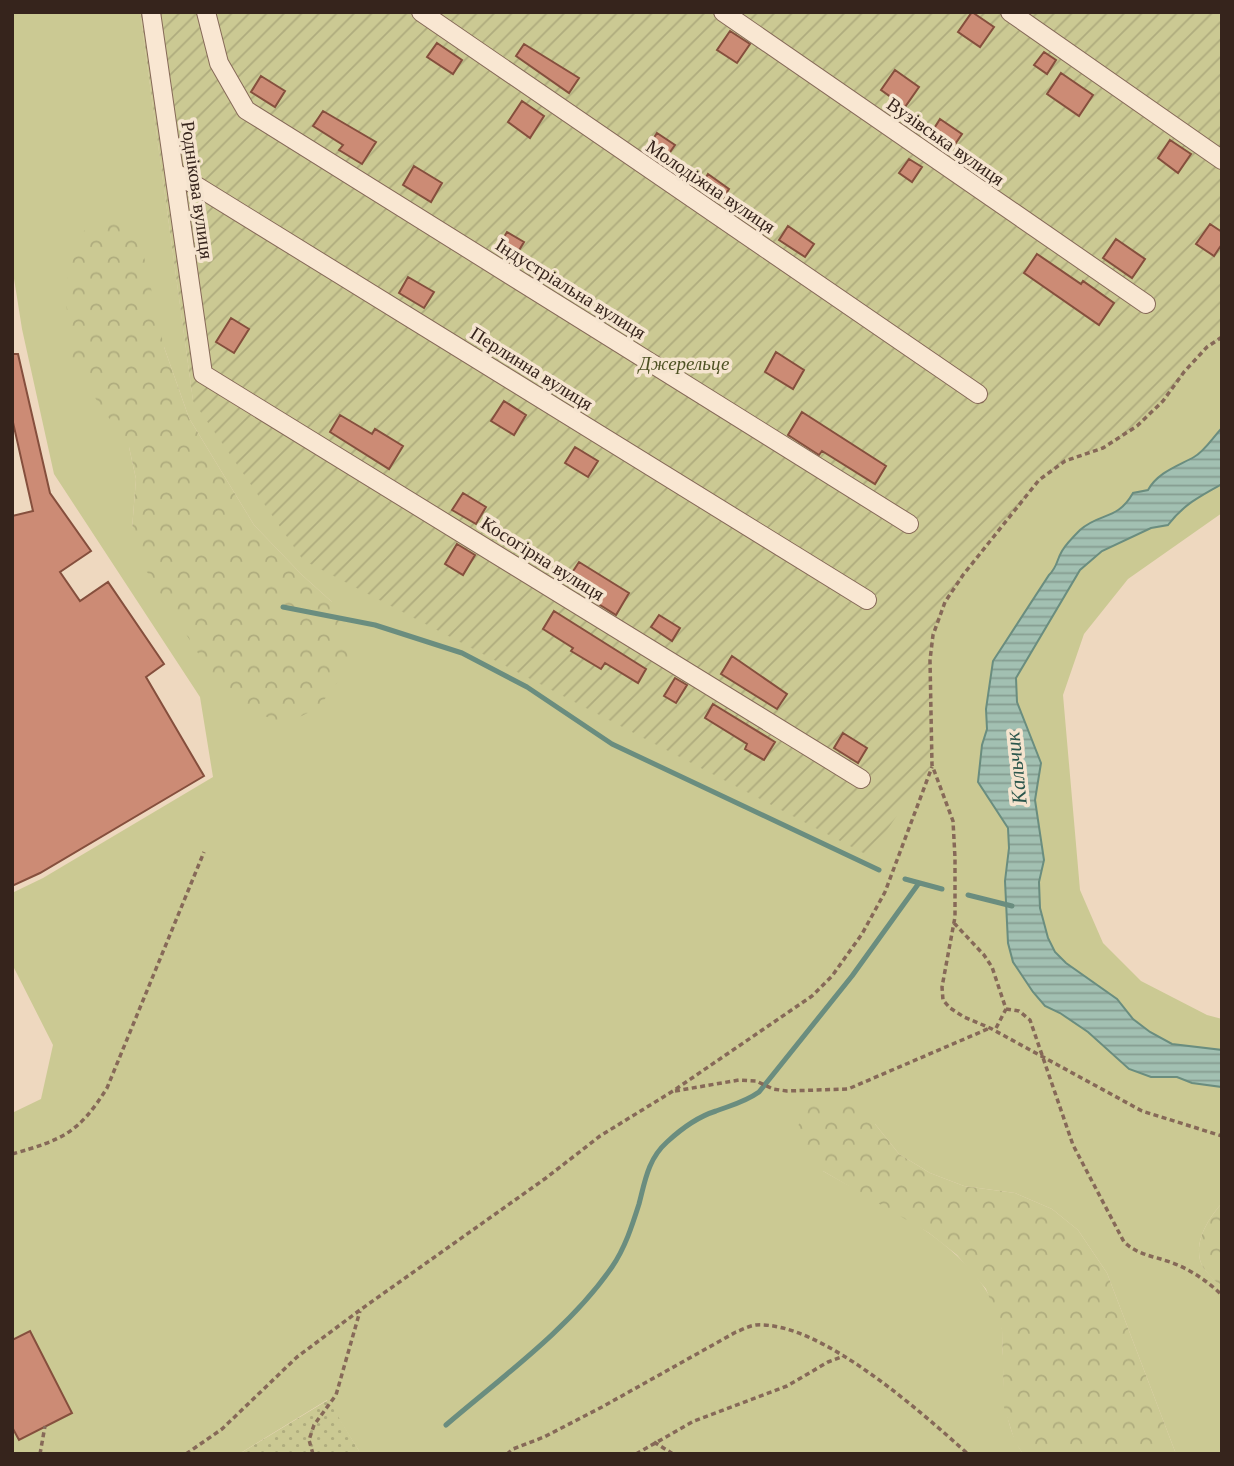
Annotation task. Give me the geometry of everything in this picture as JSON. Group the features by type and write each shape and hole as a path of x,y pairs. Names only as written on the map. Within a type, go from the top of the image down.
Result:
{"lane":[{"name":"Роднікова вулиця","path":"151,12 203,374"},
{"name":"Індустріальна вулиця","path":"206,12 219,63 246,110 909,524"},
{"name":"Молодіжна вулиця","path":"421,12 978,394"},
{"name":"Вузівська вулиця","path":"723,12 1146,304"},
{"path":"1010,12 1222,160"},
{"name":"Перлинна вулиця","path":"174,172 867,600"},
{"name":"Косогірна вулиця","path":"203,374 862,779"}],"path":[{"path":"1222,337 1207,346 1163,401 1137,426 1103,448 1065,461 1039,480 963,575 945,602 933,635 930,660 932,765 953,821 955,858 954,923 942,987 943,1000 964,1017 992,1029 1142,1111 1222,1136"},
{"path":"186,1454 222,1429 297,1357 360,1310 546,1178 600,1136 673,1091 812,996 832,976 862,934 885,892 932,765"},
{"path":"12,1154 68,1135 91,1115 107,1088 204,852"},
{"path":"954,923 992,967 1006,1009"},
{"path":"673,1091 739,1080 756,1081 773,1089 787,1091 848,1089 992,1029 1006,1009"},
{"path":"1006,1009 1019,1011 1030,1020 1073,1145 1124,1242 1135,1252 1173,1263 1205,1280 1222,1295"},
{"path":"313,1454 309,1440 314,1425 336,1395 360,1310"},
{"path":"508,1454 752,1325 769,1325 844,1356 880,1379 968,1454"},
{"path":"636,1454 694,1421 787,1386 828,1362 844,1356"},
{"path":"40,1454 45,1426"},
{"path":"654,1442 673,1454"}],"green space":[{"path":"12,12 140,12 193,400 930,660 933,635 945,602 963,575 1039,480 1065,461 1103,448 1207,347 1222,337 1222,513 1128,579 1084,634 1063,695 1080,890 1103,943 1141,981 1207,1015 1222,1019 1222,1203 1204,1229 1199,1252 1204,1268 1222,1287 1222,1454 1176,1454 1107,1273 1078,1230 1052,1209 1015,1193 964,1186 930,1173 899,1154 875,1124 823,1171 930,1234 955,1253 976,1275 992,1301 1002,1329 1008,1419 1016,1443 1023,1454 361,1454 327,1400 239,1454 12,1454 12,1113 41,1099 53,1045 12,964 12,893 43,878 213,777 200,697 54,474 22,329 12,266","holes":["164,347 189,418 254,525 332,602 132,529 136,479 129,447"]},
{"name":"Джерельце","path":"140,12 1222,12 1222,337 1207,347 1163,401 1137,426 1103,448 1065,461 1039,480 963,575 945,602 933,635 930,660 932,765 869,856 303,560 193,401"},
{"path":"108,218 123,221 143,252 164,347 189,418 254,525 332,602 344,621 350,652 339,680 318,708 285,724 252,711 218,685 142,564 132,529 136,479 129,447 71,363 66,298 70,251 90,223"},
{"path":"827,1098 852,1103 875,1124 899,1154 930,1173 964,1186 1015,1193 1052,1209 1078,1230 1107,1273 1176,1454 1023,1454 1015,1442 1004,1407 1002,1330 986,1289 957,1255 929,1233 823,1171 805,1150 798,1126 807,1107"},
{"path":"1222,1203 1222,1287 1204,1268 1199,1252 1204,1229"},
{"path":"328,1400 361,1454 239,1454"}],"water":[{"name":"Кальчик","path":"1222,428 1222,484 1186,506 1168,525 1151,528 1102,551 1080,570 1016,678 1017,702 1041,763 1035,800 1044,860 1039,882 1040,908 1048,938 1055,952 1066,963 1117,999 1133,1019 1150,1032 1172,1044 1222,1050 1222,1087 1192,1083 1177,1077 1151,1077 1129,1069 1088,1032 1045,1006 1033,992 1013,962 1008,943 1005,881 1009,848 1008,828 978,782 982,745 987,729 986,709 993,661 1054,569 1064,548 1087,524 1121,508 1133,493 1148,490 1163,474 1198,454"}],"building":[{"path":"972,12 994,27 980,47 958,32"},
{"path":"730,31 750,44 737,63 717,50"},
{"path":"437,43 462,60 453,74 427,57"},
{"path":"524,44 579,78 569,93 516,56"},
{"path":"1044,52 1056,60 1047,74 1034,65"},
{"path":"895,70 919,87 905,107 881,90"},
{"path":"1061,73 1093,95 1079,116 1047,94"},
{"path":"261,76 285,91 275,107 251,92"},
{"path":"522,101 544,116 530,138 508,122"},
{"path":"323,111 376,142 362,164 339,150 343,145 313,126"},
{"path":"940,119 962,134 949,153 928,138"},
{"path":"657,133 675,145 663,162 646,150"},
{"path":"1170,140 1191,154 1178,173 1158,158"},
{"path":"909,159 922,167 912,182 899,173"},
{"path":"414,166 442,183 431,202 403,185"},
{"path":"708,174 729,189 721,201 700,187"},
{"path":"1210,224 1222,232 1222,244 1214,256 1196,244"},
{"path":"788,226 814,244 805,257 779,240"},
{"path":"507,232 524,242 515,257 498,247"},
{"path":"1116,239 1145,259 1132,278 1103,258"},
{"path":"1037,254 1114,303 1099,325 1024,273"},
{"path":"408,277 434,292 424,308 399,293"},
{"path":"231,318 249,329 234,353 216,342"},
{"path":"776,352 804,370 793,389 765,372"},
{"path":"12,354 18,354 50,493 91,551 60,572 80,601 108,582 164,664 146,677 204,776 40,873 12,886 12,516 33,511 12,418"},
{"path":"504,401 526,415 514,435 491,421"},
{"path":"802,412 886,466 875,484 822,451 819,455 788,435"},
{"path":"340,415 372,434 375,429 403,446 389,469 330,432"},
{"path":"575,447 598,461 588,477 565,463"},
{"path":"463,493 486,507 476,524 452,510"},
{"path":"457,544 475,555 463,575 445,564"},
{"path":"579,562 629,593 616,615 597,603 600,599 568,579"},
{"path":"554,611 646,669 638,683 605,663 601,669 571,651 573,648 543,629"},
{"path":"659,615 680,628 672,641 651,627"},
{"path":"732,656 787,694 777,709 721,674"},
{"path":"675,678 687,685 676,703 664,696"},
{"path":"713,704 775,742 764,760 745,749 747,744 705,718"},
{"path":"843,733 867,748 858,763 834,748"},
{"path":"30,1331 72,1413 19,1440 12,1427 12,1340"}],"waterway":[{"path":"283,607 375,625 462,653 527,687 612,744 879,870"},
{"path":"905,879 942,889"},
{"path":"446,1425 534,1351 576,1311 612,1267 624,1245 655,1156 678,1133 696,1120 759,1092 852,976 919,883"},
{"path":"968,895 1012,906"}]}
